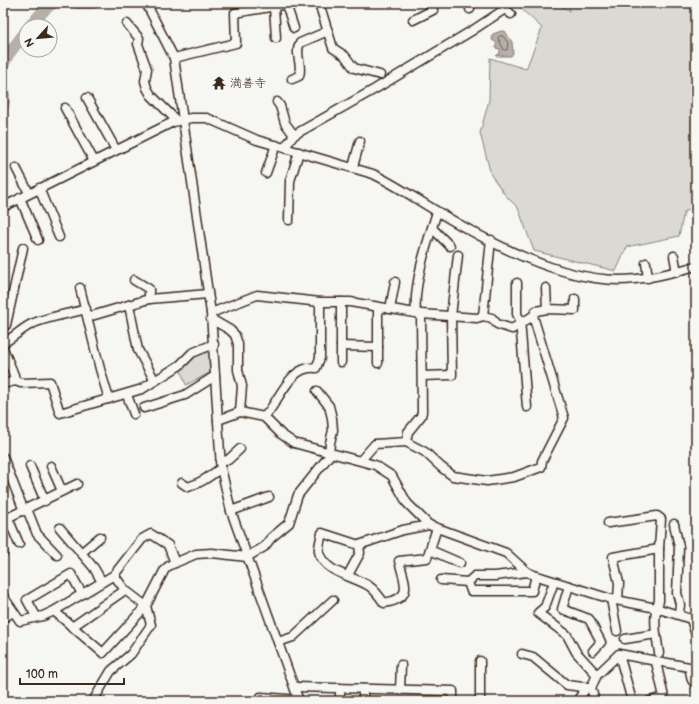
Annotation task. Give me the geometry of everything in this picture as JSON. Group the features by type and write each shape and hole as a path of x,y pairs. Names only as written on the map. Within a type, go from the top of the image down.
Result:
{"street":[{"path":"146,3 174,58 179,120 211,316 214,344 220,465 230,511 299,701 260,697 260,701"},
{"path":"319,3 333,48 345,56 354,68 380,75"},
{"path":"413,20 433,10 429,3"},
{"path":"174,58 236,43 235,13 290,4 294,28"},
{"path":"274,7 276,38"},
{"path":"285,148 294,135 375,89 505,9 511,14"},
{"path":"127,24 139,38 138,44 147,69 146,81 151,95 179,120"},
{"path":"292,79 299,76 301,71 297,49 300,43 328,31"},
{"path":"87,98 116,150"},
{"path":"277,102 280,106 285,123 294,135"},
{"path":"65,108 94,161"},
{"path":"3,207 179,120 207,118 257,140 353,167 391,182 437,212 490,240 522,256 574,274 617,280 648,278 677,272 696,266"},
{"path":"353,167 360,141"},
{"path":"266,173 276,145"},
{"path":"289,220 290,181 299,152"},
{"path":"16,168 29,193"},
{"path":"39,188 59,237"},
{"path":"20,198 38,240"},
{"path":"406,442 408,432 421,416 422,376 418,313 415,302 437,212"},
{"path":"432,228 450,246"},
{"path":"483,316 490,240"},
{"path":"3,326 6,325 23,248"},
{"path":"422,376 452,375 451,316 458,255"},
{"path":"674,256 677,272"},
{"path":"646,263 648,278"},
{"path":"134,280 149,289 149,299"},
{"path":"390,309 396,282"},
{"path":"517,283 517,314 520,325 527,407"},
{"path":"80,288 109,399"},
{"path":"546,288 547,309"},
{"path":"3,343 12,339 26,327 35,322 129,305 149,299 208,294"},
{"path":"211,316 257,295 320,302 341,302 418,313 477,318 483,316 492,318 497,324 512,329 533,316 536,311 547,309 575,310 575,299"},
{"path":"264,417 271,410 293,376 310,367 316,368 320,358 320,302"},
{"path":"341,302 341,362"},
{"path":"129,305 138,350 155,381"},
{"path":"378,307 378,363"},
{"path":"211,316 235,335 238,344 238,370 242,386 240,412"},
{"path":"360,460 375,444 406,442 425,452 441,468 453,476 487,481 514,477 542,467 542,461 564,418 533,316"},
{"path":"3,384 15,381 21,383 50,382 60,413 142,389 180,365 192,352 214,344"},
{"path":"341,346 378,346"},
{"path":"3,348 5,358 15,381"},
{"path":"144,408 185,395 215,376"},
{"path":"54,611 103,653 146,606 165,569 196,554 212,553 247,557 264,547 271,538 289,523 298,495 329,456 333,430 332,418 329,406 317,391"},
{"path":"127,394 134,414"},
{"path":"218,420 240,412 264,417 281,434 294,443 375,465 392,476 407,503 429,525 506,553 527,572 536,576 614,600 679,614 691,619 696,635"},
{"path":"182,483 188,487 205,480 220,465 240,449"},
{"path":"3,457 5,466 25,510 38,534 57,555"},
{"path":"30,466 45,501"},
{"path":"51,466 62,491"},
{"path":"19,544 6,519 45,501 49,496 77,484"},
{"path":"230,511 269,498"},
{"path":"608,523 657,516 661,519 659,548 659,601 656,608 656,634 660,653"},
{"path":"674,524 679,547 677,593 680,604 679,614"},
{"path":"429,525 403,530 359,545 322,533 319,551 323,561 329,567 348,575 371,588 384,603 398,600 405,592 399,561 427,558 437,528"},
{"path":"60,528 94,568 102,582"},
{"path":"3,596 20,621 36,616 43,616 114,575 142,540 149,535 168,545 175,563"},
{"path":"81,553 101,537"},
{"path":"348,575 360,553 359,545"},
{"path":"617,631 614,600 619,583 613,557 659,548"},
{"path":"430,550 460,563"},
{"path":"442,580 468,582 475,576 495,576 527,572"},
{"path":"36,616 27,600 71,574 82,594"},
{"path":"93,701 111,672 131,654 151,625 146,606 125,590 114,575"},
{"path":"468,582 471,592 532,591 536,576"},
{"path":"554,582 545,606 538,613 567,635 576,652 597,675"},
{"path":"569,586 562,609 589,619 601,642 593,651"},
{"path":"72,627 125,590"},
{"path":"278,642 293,637 333,600"},
{"path":"3,618 13,612"},
{"path":"624,639 656,634"},
{"path":"522,654 533,657 567,684 589,688"},
{"path":"577,701 589,688 597,675 619,654"},
{"path":"619,654 656,662 689,666 692,680 696,685"},
{"path":"619,654 632,701"},
{"path":"480,661 480,701"},
{"path":"650,701 664,697 656,662"},
{"path":"400,690 401,666"},
{"path":"294,687 453,691 453,701"},
{"path":"340,688 340,701"},
{"path":"589,688 595,701"},
{"path":"363,689 363,701"}],"shaded area":[{"path":"502,3 557,3 570,11 568,3 696,3 696,207 684,212 679,236 627,247 616,271 534,251 518,208 506,196 491,175 480,133 489,100 490,58 526,69 542,28 516,4"},
{"path":"210,348 211,372 186,385 180,368 193,354"}],"water":[{"path":"505,31 512,42 513,53 511,56 496,56 500,53 500,49 495,48 497,43 492,40 493,34"}],"waterway":[{"path":"37,18 53,3"},
{"path":"77,3 93,3"},
{"path":"3,65 8,55 18,42"},
{"path":"3,85 3,106"}],"place":[{"name":"満善寺","path":"219,83"}]}
